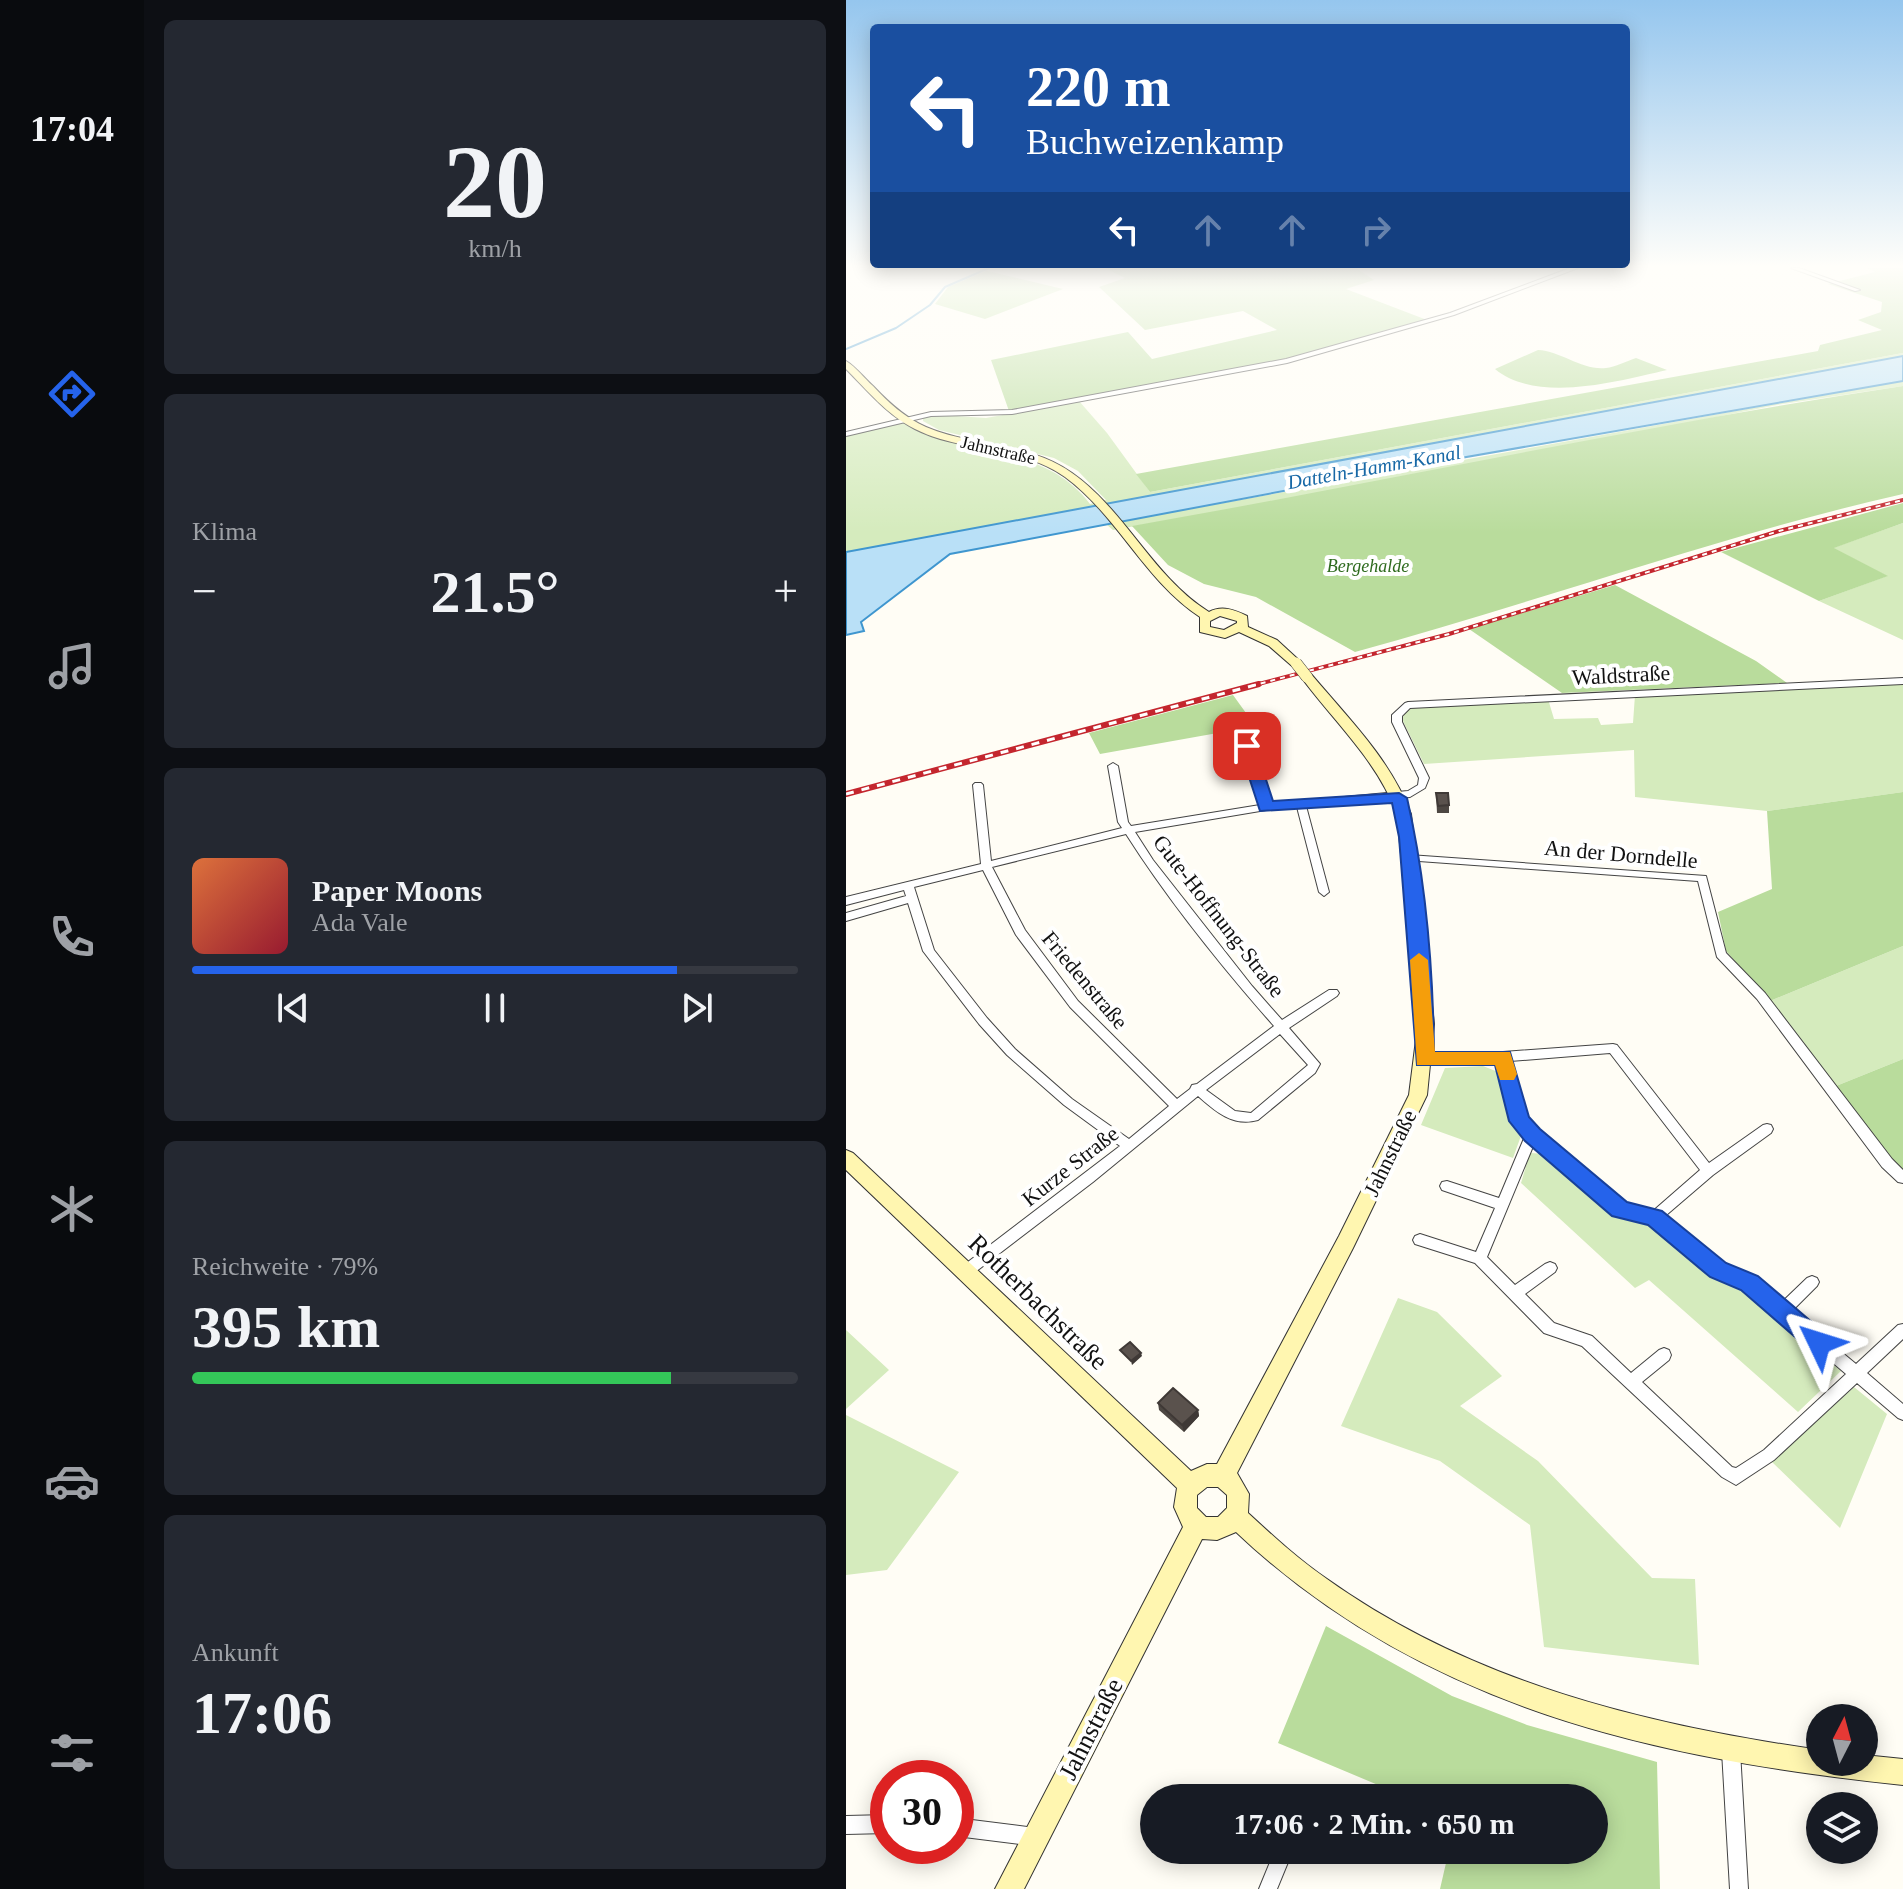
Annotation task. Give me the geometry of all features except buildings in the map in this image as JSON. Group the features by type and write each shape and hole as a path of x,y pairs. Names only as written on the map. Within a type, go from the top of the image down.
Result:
{"main road":[{"name":"Jahnstraße","path":"846,364 905,420 941,436 1044,461 1079,482 1173,594 1207,616"},
{"name":"Jahnstraße","path":"1223,1476 1418,1095 1426,1024 1409,858 1399,798 1376,759 1296,663 1273,643 1240,628 1213,633 1202,626 1207,616 1218,612 1237,614 1244,622 1240,628"},
{"name":"Rotherbachstraße","path":"846,1158 1191,1486"},
{"path":"1223,1476 1231,1480 1240,1496 1235,1516 1216,1529 1196,1526 1185,1506 1191,1486 1201,1478 1223,1476"},
{"path":"1235,1516 1332,1598 1453,1667 1498,1686 1607,1724 1731,1751 1903,1772"},
{"name":"Jahnstraße","path":"1009,1889 1196,1526"}],"street":[{"path":"846,434 931,414 1012,412 1304,356"},
{"name":"Waldstraße","path":"1399,798 1422,786 1424,778 1397,722 1402,708 1419,703 1903,681"},
{"path":"1247,746 1266,807"},
{"name":"Gute-Hoffnung-Straße","path":"1113,766 1123,822 1128,830 1171,893 1280,1025"},
{"path":"978,785 986,865"},
{"path":"846,917 986,865 1128,830 1266,807 1399,798"},
{"path":"1301,805 1324,892"},
{"name":"An der Dorndelle","path":"1409,858 1702,878 1721,954 1761,996 1887,1163 1903,1178"},
{"name":"Friedenstraße","path":"986,865 1020,932 1045,967 1108,1041 1175,1105"},
{"path":"846,901 910,892"},
{"path":"910,892 929,951 983,1021 1011,1052 1068,1102 1129,1146"},
{"name":"Kurze Straße","path":"965,1272 1129,1146 1196,1088 1280,1025 1333,993"},
{"path":"1196,1088 1235,1118 1244,1120 1254,1117 1311,1070 1314,1064 1280,1025"},
{"path":"1424,1060 1613,1048 1708,1171"},
{"path":"1503,1057 1519,1121 1532,1135 1620,1209 1655,1217 1718,1270 1749,1283 1903,1413"},
{"path":"1655,1217 1708,1171 1767,1129"},
{"path":"1480,1259 1532,1135"},
{"path":"1447,1186 1502,1205"},
{"path":"1420,1240 1480,1259 1549,1328 1587,1341 1736,1477 1769,1455 1903,1330"},
{"path":"1514,1294 1550,1268"},
{"path":"1782,1311 1812,1282"},
{"path":"1631,1382 1664,1355"},
{"path":"1731,1751 1739,1889"},
{"path":"846,1825 870,1824"},
{"path":"974,1829 1037,1837"},
{"path":"1268,1889 1278,1864"}],"green space":[{"path":"1010,356 1149,356 1152,359 1164,356 1298,356 1009,411 991,360"},
{"path":"1524,356 1560,356 1597,368 1636,358 1667,370 1603,384 1555,388 1512,380 1495,369"},
{"path":"1789,356 1886,356 1150,492 1136,474"},
{"path":"1886,356 1902,356 846,552 846,435 902,422 926,433 1026,460 1050,470 1071,484 1090,504 1106,500 1078,471 1054,458 939,430 923,421 923,418 942,415 986,418 1079,401 1150,492"},
{"path":"1903,381 1903,386 1777,405 1417,476 1113,530 1106,524"},
{"name":"Bergehalde","path":"1903,386 1903,494 1765,529 1355,652 1256,597 1204,584 1168,565 1132,526 1709,418"},
{"path":"1903,503 1903,523 1834,548 1888,576 1819,601 1721,552"},
{"path":"1903,523 1903,640 1819,601 1887,576 1833,548"},
{"path":"1615,585 1756,661 1787,683 1562,693 1469,629"},
{"path":"1903,684 1903,792 1767,811 1635,797 1634,750 1424,764 1402,719 1406,711 1417,706 1548,699 1554,719 1598,718 1601,725 1633,723 1635,695"},
{"path":"1233,695 1246,713 1268,724 1100,754 1089,733"},
{"path":"1903,792 1903,946 1770,1001 1726,951 1718,912 1772,889 1767,811"},
{"path":"1903,946 1903,1059 1836,1086 1770,1001"},
{"path":"1903,1059 1903,1178 1836,1086"},
{"path":"1483,1066 1498,1072 1510,1118 1522,1133 1513,1158 1421,1125 1445,1068"},
{"path":"1530,1153 1546,1154 1620,1215 1654,1226 1708,1272 1741,1287 1841,1371 1798,1412 1649,1280 1635,1288 1521,1183"},
{"path":"1398,1298 1437,1312 1502,1376 1460,1406 1538,1461 1652,1578 1695,1579 1699,1665 1544,1647 1530,1525 1440,1461 1341,1426"},
{"path":"846,1330 889,1370 846,1409"},
{"path":"1854,1387 1887,1414 1840,1528 1772,1462"},
{"path":"846,1415 959,1472 887,1570 846,1575"},
{"path":"1326,1626 1452,1696 1527,1725 1657,1762 1660,1889 1440,1889 1446,1864 1608,1864 1608,1784 1376,1784 1278,1743"}],"water":[{"name":"Datteln-Hamm-Kanal","path":"1903,356 1903,381 1432,463 950,554 861,622 864,631 846,635 846,552"}],"railway":[{"path":"1251,686 1449,634 1779,531 1903,500"},
{"path":"846,794 1259,684"}],"slow traffic":[{"path":"1419,960 1426,1024 1424,1060 1503,1057 1507,1074"}],"route":[{"path":"1247,746 1266,807 1399,798 1408,837 1426,1024 1424,1060 1503,1057 1519,1121 1532,1135 1620,1209 1655,1217 1698,1256 1718,1270 1749,1283 1819,1343"}]}
